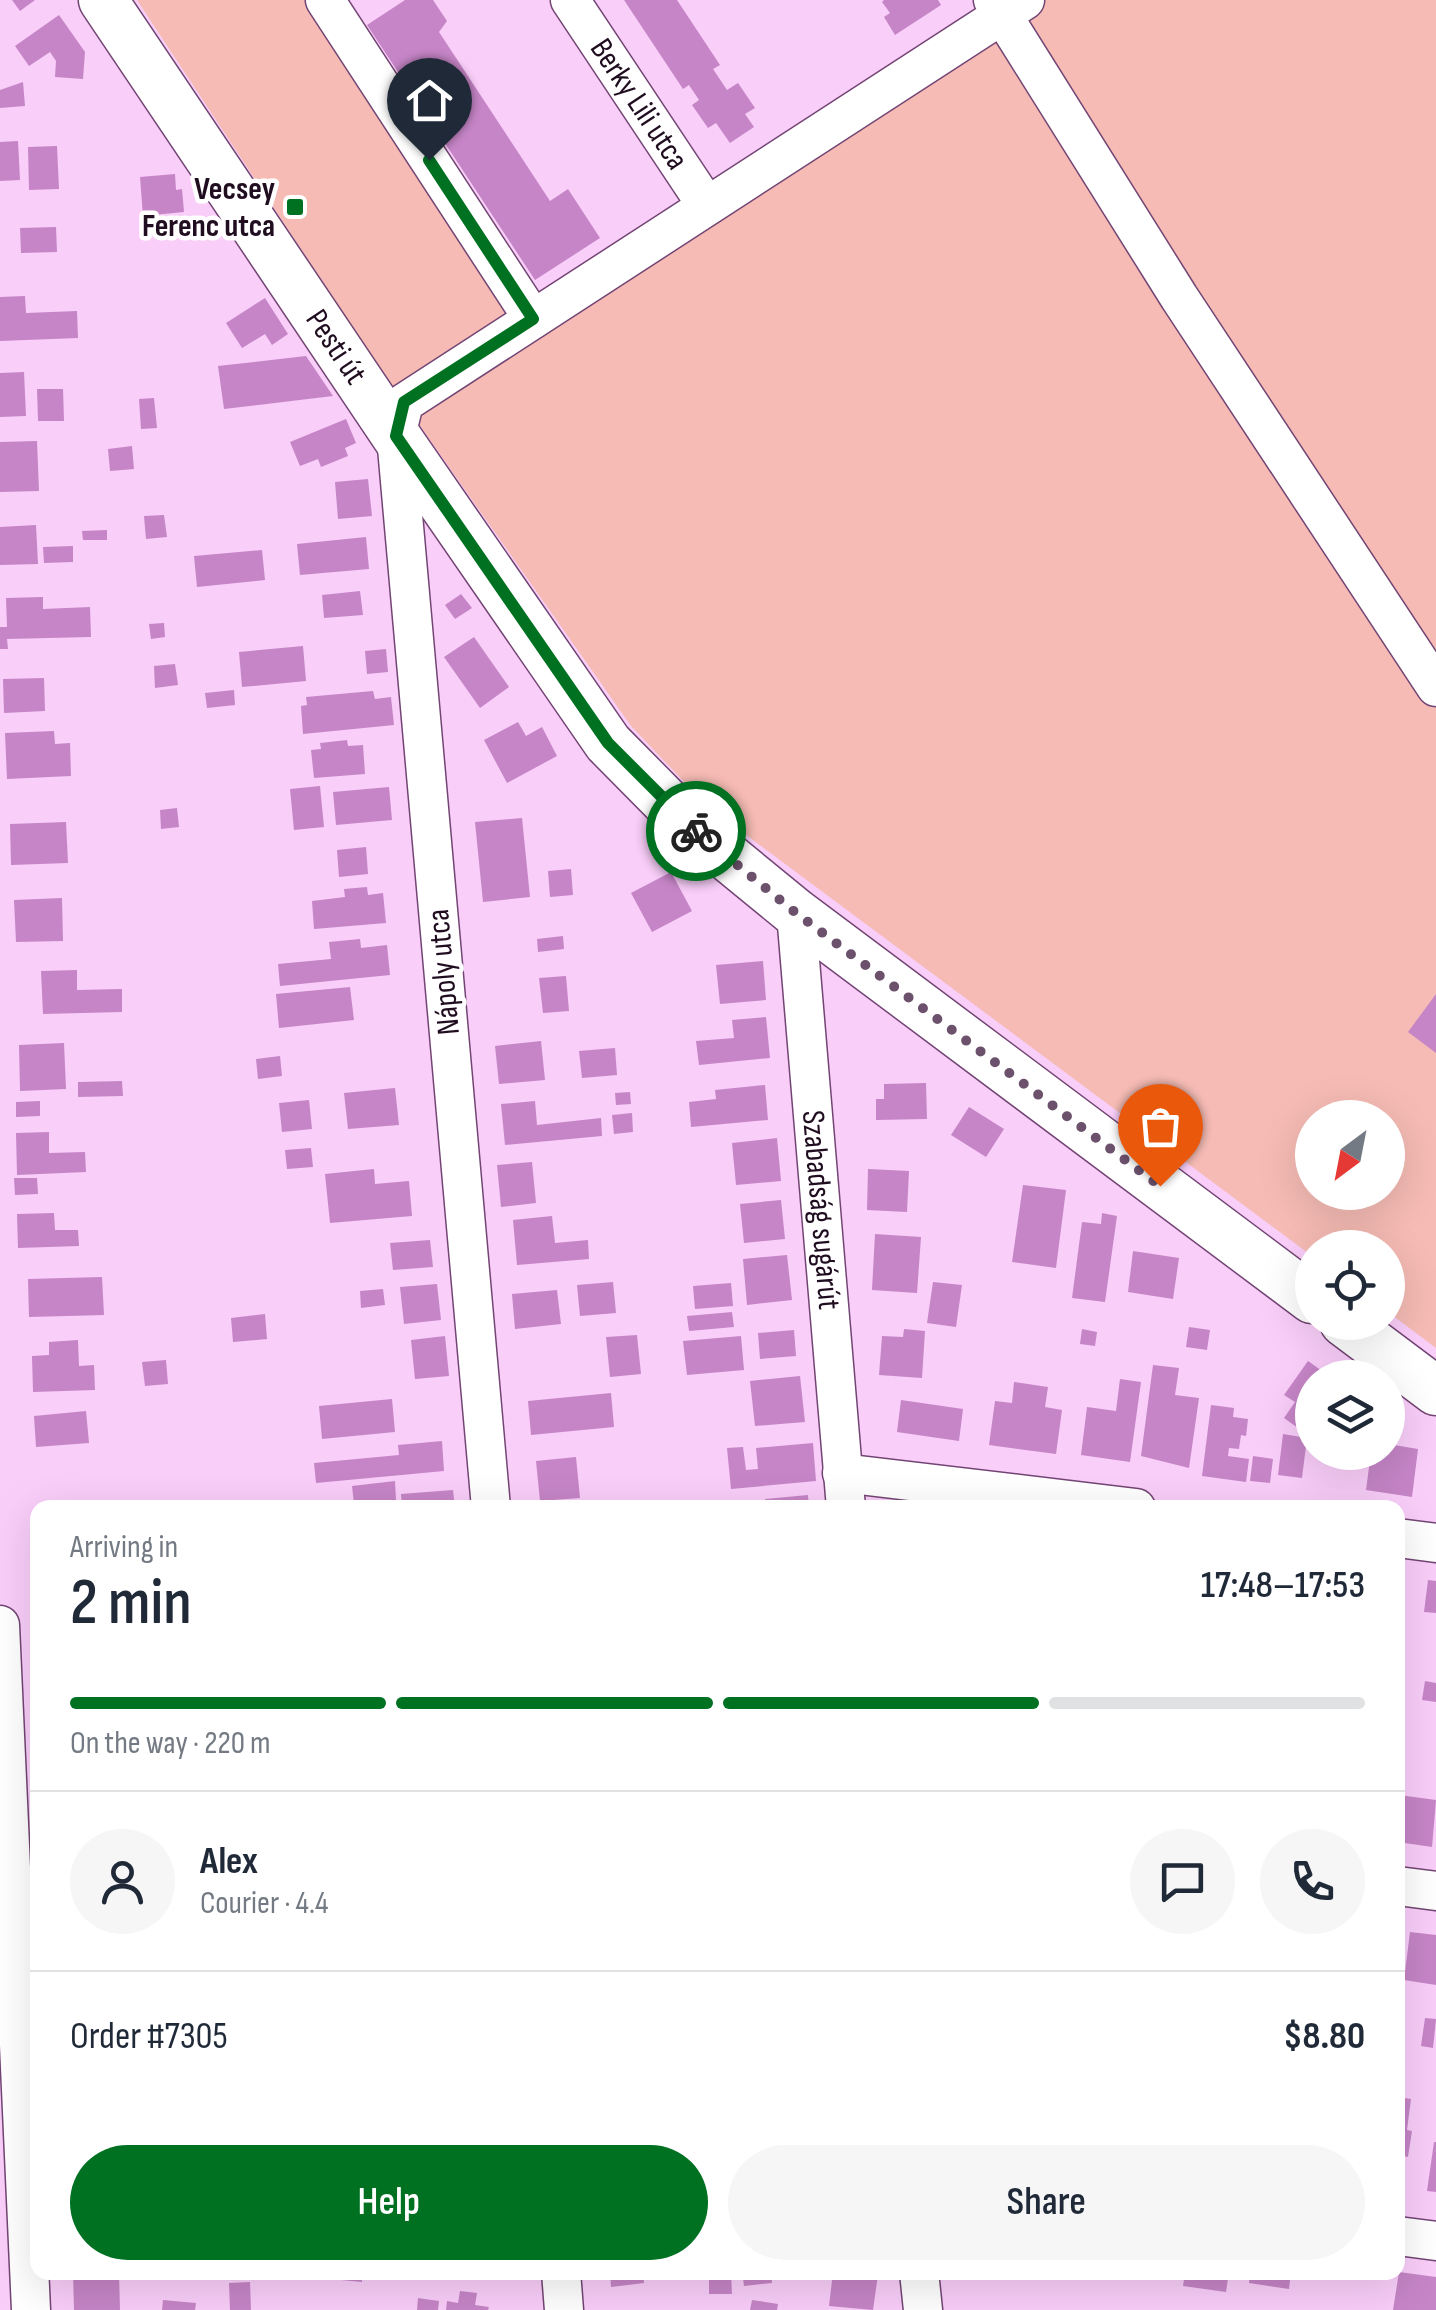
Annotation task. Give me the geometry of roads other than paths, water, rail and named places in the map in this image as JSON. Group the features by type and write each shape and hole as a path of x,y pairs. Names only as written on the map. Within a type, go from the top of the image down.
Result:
{"main road":[{"name":"Pesti út","path":"103,0 608,743 691,827 796,913 1295,1286"},
{"path":"1368,1340 1436,1391"}],"street":[{"path":"325,0 533,319"},
{"name":"Berky Lili utca","path":"570,0 707,206"},
{"path":"396,436 404,402 1007,5 1179,297 1436,687"},
{"name":"Nápoly utca","path":"396,436 490,1500"},
{"name":"Szabadság sugárút","path":"796,913 844,1490"},
{"path":"844,1490 1006,1500"},
{"path":"1405,1539 1436,1543"},
{"path":"0,1626 14,1717 29,2072 30,2191"},
{"path":"1405,1887 1436,1891"},
{"path":"1405,2237 1436,2241"},
{"path":"31,2280 31,2310"},
{"path":"562,2280 564,2310"},
{"path":"921,2280 923,2310"}],"place":[{"name":"Vecsey Ferenc utca","path":"295,207"}]}
